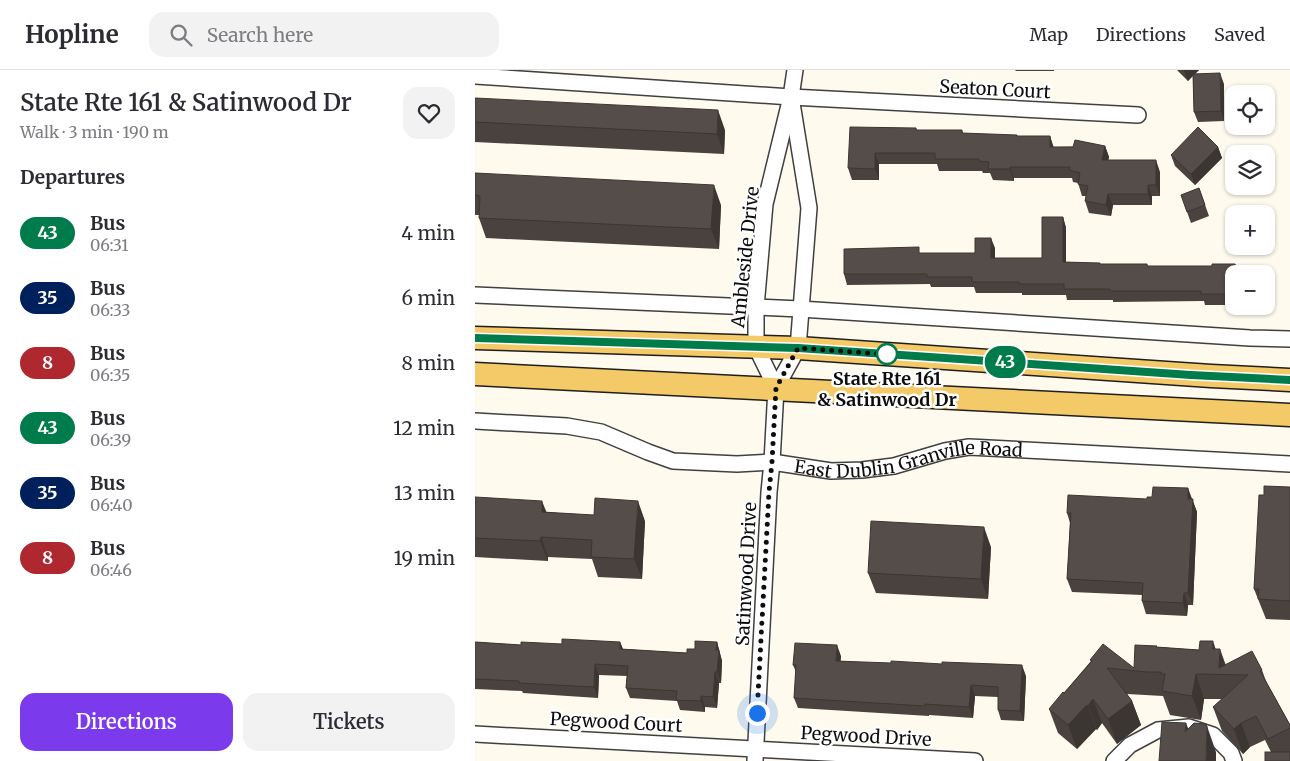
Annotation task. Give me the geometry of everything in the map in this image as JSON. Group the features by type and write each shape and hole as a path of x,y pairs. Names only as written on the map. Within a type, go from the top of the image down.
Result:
{"main road":[{"path":"475,338 798,348 1290,380"},
{"path":"475,374 1290,415"}],"street":[{"name":"Ambleside Drive","path":"776,388 756,348 756,307 765,204 791,97 795,70"},
{"name":"Seaton Court","path":"475,76 791,97 1138,115"},
{"name":"Ambleside Drive","path":"776,388 798,348 809,208 791,97"},
{"path":"475,295 800,309 1290,339"},
{"name":"Satinwood Drive","path":"755,755 776,388"},
{"name":"East Dublin Granville Road","path":"475,421 567,426 601,432 673,461 737,464 772,462 831,470 862,470 893,466 945,451 969,447 1290,464"},
{"path":"1114,761 1130,746 1157,730 1189,727 1213,735 1231,753 1234,761"},
{"name":"Pegwood Court","path":"475,734 755,755"},
{"name":"Pegwood Drive","path":"755,755 975,761"}],"building":[{"path":"1220,73 1221,111 1194,112 1193,74"},
{"path":"475,98 718,110 717,134 475,122"},
{"path":"850,127 962,130 962,133 1050,136 1050,147 1073,147 1075,140 1105,146 1102,160 1156,160 1156,185 1148,185 1148,194 1108,194 1106,205 1085,201 1088,186 1078,184 1080,173 1069,170 1070,167 988,169 989,162 979,161 979,159 935,159 935,153 875,153 875,169 848,168"},
{"path":"1198,127 1218,147 1191,174 1171,155"},
{"path":"475,173 714,185 711,229 479,218 480,196 475,195"},
{"path":"1199,188 1205,205 1187,212 1181,195"},
{"path":"1042,217 1063,217 1063,262 1147,264 1147,266 1212,266 1212,264 1235,265 1225,265 1225,294 1201,294 1201,291 1064,289 1064,284 972,282 972,277 927,277 927,274 844,274 844,249 919,247 919,253 975,253 975,238 991,238 991,258 1042,258"},
{"path":"1264,486 1290,487 1290,601 1258,599 1259,589 1254,589 1259,495 1264,495"},
{"path":"1153,487 1188,488 1188,499 1193,499 1188,593 1184,593 1183,603 1142,601 1143,583 1067,579 1071,513 1067,513 1068,495 1147,499 1147,497 1152,497"},
{"path":"475,497 542,501 542,512 594,515 595,498 638,501 634,559 591,557 592,540 541,537 540,541 475,538"},
{"path":"871,521 984,527 981,579 868,573"},
{"path":"562,639 620,642 620,649 687,653 687,649 695,649 695,641 717,642 716,650 719,650 713,697 701,696 701,701 676,700 677,691 626,688 628,666 595,664 594,687 475,679 475,642 521,645 521,642 562,644"},
{"path":"1200,641 1213,641 1212,649 1220,649 1219,668 1252,651 1262,670 1260,671 1290,728 1268,739 1256,716 1241,723 1234,729 1213,707 1248,675 1196,674 1192,696 1162,691 1165,674 1161,674 1161,672 1107,668 1132,701 1108,719 1093,699 1068,725 1049,709 1092,661 1090,660 1103,644 1134,668 1135,645 1199,650"},
{"path":"795,643 837,645 836,661 1022,665 1020,711 998,710 998,687 971,685 969,707 794,698 796,665 793,665"},
{"path":"1162,722 1186,723 1185,732 1194,723 1205,724 1207,726 1206,761 1159,761"},
{"path":"1265,752 1290,752 1290,761 1265,761"}],"bus line":[{"name":"43","path":"475,338 798,348 1290,380"}],"place":[{"name":"State Rte 161 & Satinwood Dr","path":"887,354"}],"route":[{"path":"757,713 776,388 798,348 897,355 887,354"}]}
